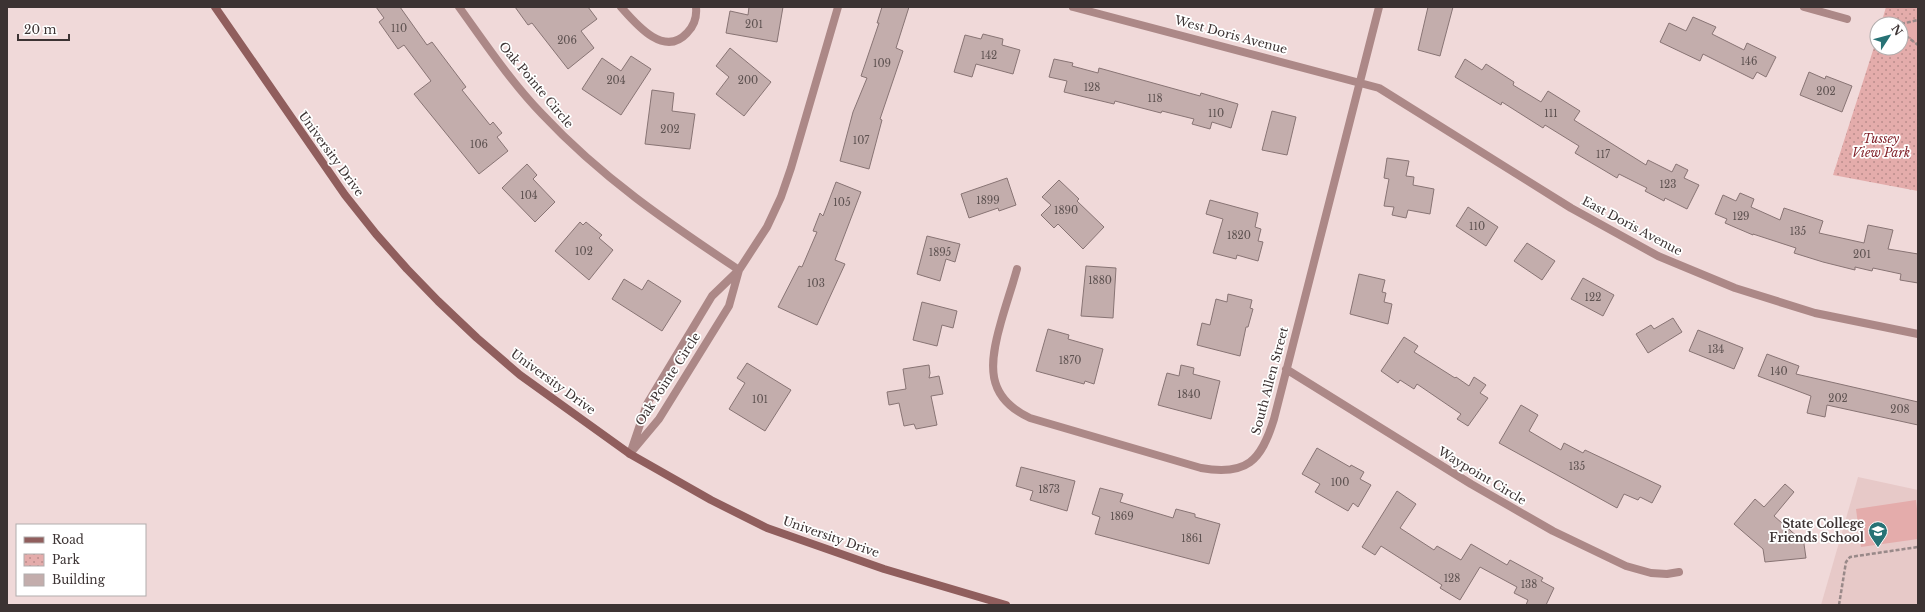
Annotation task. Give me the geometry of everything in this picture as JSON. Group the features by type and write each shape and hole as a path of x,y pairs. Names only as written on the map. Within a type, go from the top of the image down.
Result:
{"main road":[{"name":"University Drive","path":"214,7 345,195 407,269 477,338 520,375 630,454 711,500 767,528 884,569 1006,605"}],"street":[{"name":"Oak Pointe Circle","path":"459,7 509,75 541,113 571,144 608,177 644,206 739,270"},
{"path":"621,7 646,34 653,38 669,41 680,38 691,29 696,16 696,7"},
{"name":"Oak Pointe Circle","path":"630,454 647,404 712,296 739,270 767,227 781,197 791,168 838,7"},
{"name":"West Doris Avenue","path":"1073,7 1360,81"},
{"name":"South Allen Street","path":"1017,269 998,331 992,363 992,374 1000,395 1017,412 1030,418 1201,468 1218,470 1232,469 1244,466 1253,460 1261,452 1267,440 1379,7"},
{"path":"1804,7 1847,19"},
{"name":"East Doris Avenue","path":"1360,81 1379,88 1571,208 1658,256 1735,288 1815,313 1918,334"},
{"name":"Oak Pointe Circle","path":"630,454 658,419 729,306 739,270"},
{"name":"Waypoint Circle","path":"1286,369 1471,484 1553,531 1626,566 1651,573 1667,574 1679,572"}],"path":[{"path":"1909,38 1918,45"},
{"path":"1839,605 1846,562 1850,557 1918,547"}],"shaded area":[{"name":"State College Friends School","path":"1858,477 1918,490 1918,605 1821,605"}],"green space":[{"name":"Tussey View Park","path":"1886,7 1918,7 1918,191 1833,175 1871,56 1909,56 1909,16 1883,16"},
{"path":"1918,22 1916,40 1909,35 1909,24"},
{"path":"1916,500 1918,539 1861,547 1856,509"}],"building":[{"path":"376,7 400,7 427,45 432,42 466,87 462,90 490,125 493,122 502,133 497,137 508,151 479,174 414,94 431,81 404,45 398,49 379,22 384,18"},
{"path":"515,7 588,7 597,19 581,31 594,48 568,69 532,23 528,25"},
{"path":"749,7 783,7 777,42 726,33 730,11 748,15"},
{"path":"882,7 909,7 896,48 903,51 880,119 882,120 869,169 840,161 853,112 867,78 861,76 879,23 877,23"},
{"path":"1428,7 1453,7 1440,56 1418,50"},
{"path":"1693,17 1716,27 1712,34 1744,50 1747,43 1776,57 1766,77 1757,72 1753,79 1703,54 1700,61 1660,42 1669,23 1686,31"},
{"path":"983,34 1003,39 1002,45 1020,50 1013,74 976,64 972,77 954,72 965,35 981,39"},
{"path":"730,48 771,82 744,116 716,94 729,77 716,66"},
{"path":"631,56 651,69 621,115 582,89 602,58 621,71"},
{"path":"1054,59 1073,63 1072,66 1098,73 1099,68 1200,96 1201,93 1238,104 1231,128 1212,122 1210,129 1192,124 1194,119 1162,111 1161,113 1115,101 1114,104 1064,92 1067,81 1049,77"},
{"path":"1465,59 1482,70 1486,64 1514,82 1513,85 1541,102 1548,91 1580,111 1574,120 1646,165 1648,160 1672,172 1676,164 1688,170 1684,178 1699,185 1687,209 1665,198 1664,201 1645,191 1647,188 1619,174 1617,178 1575,153 1579,146 1545,125 1543,128 1502,102 1501,105 1455,77"},
{"path":"1809,72 1825,79 1826,76 1852,86 1842,112 1800,95"},
{"path":"652,90 674,93 672,111 695,114 690,149 645,144"},
{"path":"1272,111 1296,117 1287,155 1262,150"},
{"path":"1387,158 1409,161 1406,176 1414,177 1413,185 1434,189 1430,214 1408,210 1406,218 1392,215 1394,207 1384,206 1389,179 1384,178"},
{"path":"527,164 537,175 533,179 555,202 535,222 502,188"},
{"path":"1007,178 1016,205 999,211 998,208 969,218 961,194"},
{"path":"1059,180 1079,199 1077,201 1104,227 1083,249 1058,224 1054,228 1041,215 1051,205 1042,197"},
{"path":"836,182 861,192 835,260 845,264 817,325 778,307 799,266 802,267 817,232 813,231 820,213 823,216"},
{"path":"1740,193 1754,199 1751,207 1780,220 1784,208 1823,221 1819,233 1864,243 1868,225 1893,230 1888,249 1918,254 1918,283 1900,280 1901,274 1873,268 1872,271 1855,267 1855,270 1794,253 1796,248 1753,235 1725,223 1727,219 1715,214 1723,195 1736,201"},
{"path":"1210,200 1258,213 1255,227 1261,229 1258,241 1263,242 1258,261 1237,255 1236,259 1213,253 1223,219 1206,214"},
{"path":"1468,207 1498,227 1486,246 1456,226"},
{"path":"580,222 583,225 586,222 602,235 599,238 613,250 589,280 555,251"},
{"path":"927,236 960,244 955,262 946,259 940,281 917,274"},
{"path":"1527,243 1555,261 1542,280 1514,261"},
{"path":"1086,266 1116,268 1113,318 1081,316"},
{"path":"1359,274 1385,280 1382,292 1386,293 1384,302 1392,304 1388,324 1350,314"},
{"path":"1583,278 1614,295 1603,316 1571,299"},
{"path":"624,279 642,290 648,280 681,301 662,331 612,299"},
{"path":"1228,294 1252,300 1250,308 1253,309 1248,327 1246,327 1240,356 1197,345 1202,323 1210,325 1216,299 1227,302"},
{"path":"922,302 957,311 953,328 942,325 937,346 913,340"},
{"path":"1673,318 1682,332 1648,353 1636,334 1651,325 1654,329"},
{"path":"1048,329 1069,335 1068,339 1103,349 1094,384 1085,381 1084,384 1036,371"},
{"path":"1698,330 1743,348 1734,369 1689,351"},
{"path":"1404,337 1418,346 1414,352 1455,378 1456,377 1469,386 1474,377 1486,385 1480,393 1488,398 1468,426 1457,419 1461,414 1417,384 1414,389 1400,380 1398,383 1381,371"},
{"path":"1767,354 1799,366 1796,374 1918,402 1918,425 1827,405 1825,417 1807,413 1811,396 1758,376"},
{"path":"747,363 791,390 765,431 729,409 745,383 737,378"},
{"path":"929,365 929,378 939,376 943,394 931,396 937,425 916,429 914,424 904,426 899,403 889,405 887,392 906,389 903,369"},
{"path":"1181,365 1194,368 1193,374 1220,381 1211,419 1158,405 1167,373 1179,376"},
{"path":"1521,405 1538,415 1529,431 1561,450 1564,443 1583,453 1585,450 1661,486 1652,503 1640,497 1638,500 1624,494 1617,508 1499,443"},
{"path":"1317,448 1350,467 1351,465 1364,472 1360,479 1371,485 1358,507 1353,503 1348,511 1315,492 1320,484 1302,474"},
{"path":"1021,467 1075,481 1067,511 1030,500 1033,491 1016,486"},
{"path":"1785,484 1794,492 1774,516 1799,538 1803,537 1806,558 1765,562 1763,549 1734,524 1755,499 1764,507"},
{"path":"1100,488 1123,494 1120,502 1173,518 1176,509 1195,514 1195,517 1220,524 1209,564 1095,534 1100,517 1092,514"},
{"path":"1397,491 1416,504 1400,528 1434,550 1437,546 1461,560 1471,544 1507,565 1510,560 1543,578 1541,581 1554,588 1546,605 1526,605 1528,600 1514,593 1517,587 1480,567 1460,600 1440,588 1442,585 1381,546 1375,555 1362,547"}],"place":[{"name":"State College Friends School","path":"1878,548"}]}
